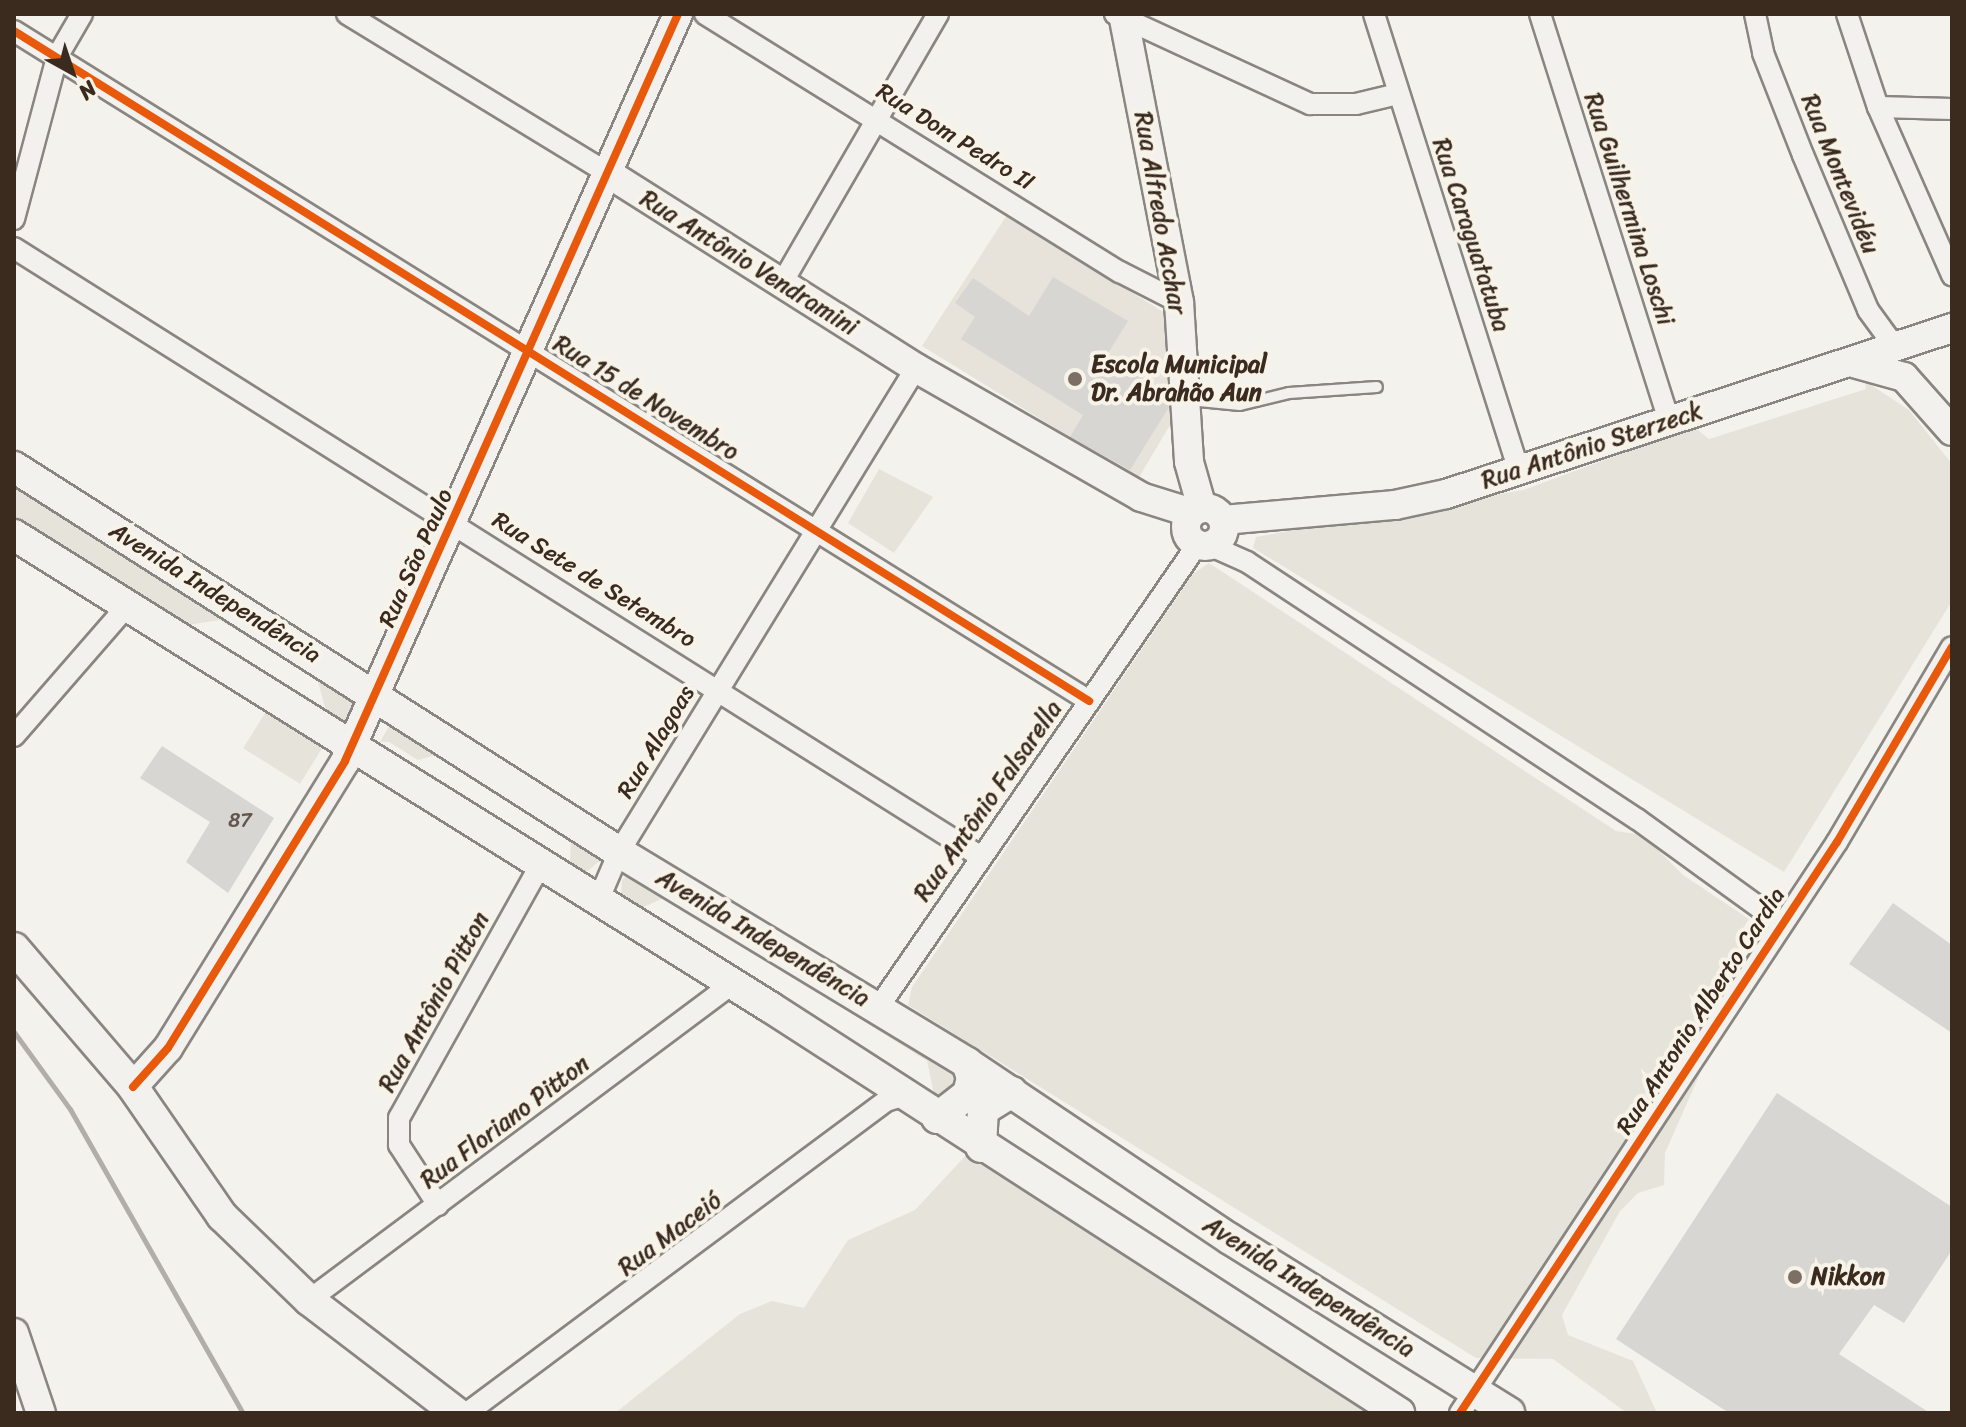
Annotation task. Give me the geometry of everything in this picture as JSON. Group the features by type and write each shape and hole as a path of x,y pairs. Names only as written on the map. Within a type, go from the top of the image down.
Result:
{"main road":[{"name":"Avenida Independência","path":"14,467 619,852 967,1063 1468,1403 1509,1413"},
{"path":"14,535 350,749 732,984 1399,1413"},
{"path":"14,948 133,1087 222,1216 309,1300 457,1413"},
{"path":"937,1118 968,1094 972,1078 967,1063"},
{"path":"981,1147 983,1110 1012,1092"}],"street":[{"path":"14,219 57,57 82,14"},
{"name":"Rua Antônio Vendramini","path":"347,14 606,172 916,368 1156,505 1205,528"},
{"name":"Rua São Paulo","path":"133,1087 168,1048 350,749 678,14"},
{"name":"Rua Dom Pedro II","path":"705,14 1120,272 1179,302"},
{"path":"782,283 938,14"},
{"name":"Rua Caraguatatuba","path":"1374,14 1519,472"},
{"name":"Rua Guilhermina Loschi","path":"1540,14 1669,420"},
{"name":"Rua Montevidéu","path":"1755,14 1763,53 1868,310 1895,347"},
{"path":"1847,14 1878,107 1950,267"},
{"path":"1120,16 1310,104 1356,104 1398,94"},
{"name":"Rua Alfredo Acchar","path":"1120,16 1179,302 1189,462 1205,528"},
{"name":"Rua 15 de Novembro","path":"14,31 527,347 1089,701"},
{"path":"1878,107 1952,109"},
{"name":"Rua Sete de Setembro","path":"14,248 719,688 981,857"},
{"name":"Rua Antônio Sterzeck","path":"1205,528 1395,505 1519,472 1952,328"},
{"path":"1850,362 1904,377 1952,431"},
{"name":"Rua Alagoas","path":"598,901 619,852 916,368"},
{"path":"1205,528 1247,562 1637,819 1782,924"},
{"name":"Rua Antônio Falsarella","path":"878,1008 1205,528"},
{"path":"14,736 127,606"},
{"name":"Rua Antonio Alberto Cardia","path":"1468,1403 1782,924 1952,647"},
{"name":"Rua Antônio Pitton","path":"438,1205 399,1145 399,1118 540,866"},
{"name":"Rua Floriano Pitton","path":"309,1300 732,984"},
{"name":"Rua Maceió","path":"467,1413 886,1101 902,1096"},
{"path":"14,1333 41,1413"}],"lane":[{"path":"1187,400 1240,405 1289,393 1377,387"}],"shaded area":[{"name":"Escola Municipal Dr. Abrahão Aun","path":"1007,215 1165,313 1177,413 1138,479 922,346"},
{"path":"1865,381 1909,410 1952,464 1952,601 1784,872 1253,548 1256,537 1523,490 1694,427 1709,439 1866,389"},
{"path":"879,469 933,497 894,553 848,523"},
{"path":"14,477 362,692 347,722 326,711 317,678 220,620 187,625 14,517"},
{"path":"1209,563 1616,831 1643,835 1683,875 1749,919 1736,940 1748,944 1718,980 1710,1051 1665,1153 1664,1185 1638,1193 1620,1211 1562,1315 1568,1335 1633,1361 1657,1413 1627,1413 1553,1359 1476,1358 908,1005 912,987 1193,574"},
{"path":"267,710 324,746 300,784 243,748"},
{"path":"396,714 604,853 601,860 586,872 576,869 570,862 571,837 440,754 418,760 389,742 380,742"},
{"path":"630,873 964,1079 946,1097 934,1094 927,1061 666,897 639,909 621,897 622,880"},
{"path":"968,1153 981,1153 1377,1413 615,1413 740,1314 772,1301 804,1308 848,1240 915,1210"}],"building":[{"path":"1053,277 1128,321 1105,358 1168,391 1169,407 1130,470 1070,437 1083,415 961,339 975,317 955,303 973,278 1029,316"},
{"path":"162,746 274,818 228,893 186,862 210,822 140,778"},
{"path":"1893,903 1952,945 1952,1033 1849,964"},
{"name":"Nikkon","path":"1777,1093 1952,1207 1952,1250 1904,1323 1874,1305 1839,1354 1930,1413 1729,1413 1616,1339"}],"railway":[{"path":"14,1032 70,1109 243,1413"}],"cycle path":[{"path":"133,1087 168,1048 345,761 678,14"},
{"path":"14,31 1089,701"},
{"path":"1460,1413 1837,842 1952,647"}],"place":[{"name":"Escola Municipal Dr. Abrahão Aun","path":"1075,379"},
{"name":"Nikkon","path":"1795,1277"}]}
